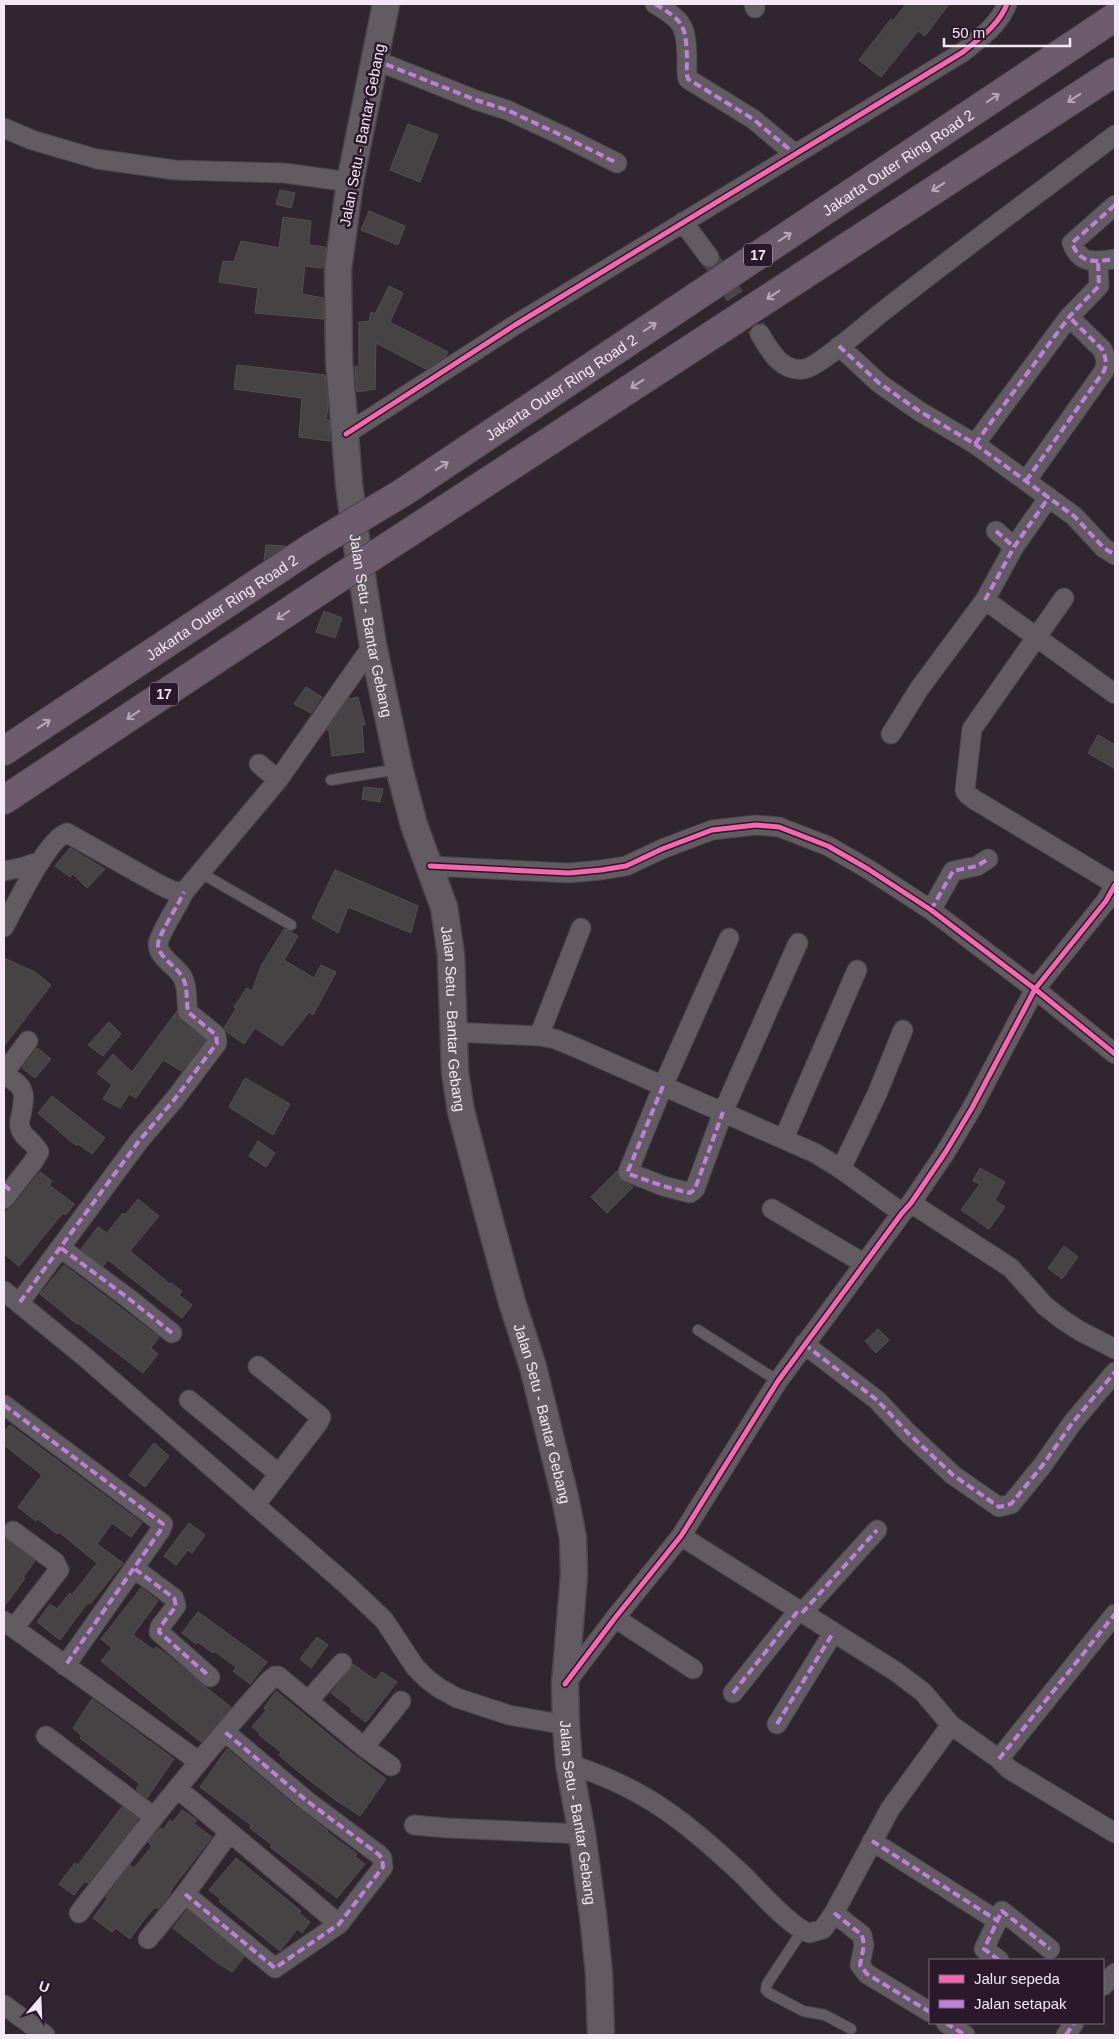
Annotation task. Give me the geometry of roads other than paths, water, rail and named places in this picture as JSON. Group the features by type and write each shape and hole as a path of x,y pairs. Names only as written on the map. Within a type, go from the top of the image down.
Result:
{"highway":[{"name":"Jakarta Outer Ring Road 2","path":"4,751 312,547 402,493 1115,17"},
{"name":"17","path":"4,800 324,588 1115,72"}],"main road":[{"name":"Jalan Setu - Bantar Gebang","path":"386,4 350,182 338,269 339,360 356,539 373,646 399,768 414,825 444,907 451,955 452,1032 455,1072 461,1111 491,1227 533,1367 565,1497 573,1538 574,1575 565,1684 566,1724 569,1764 582,1834 599,1974 601,2035"}],"street":[{"path":"655,4 666,10 682,24 686,34 688,79 753,119 795,154"},
{"path":"346,434 515,325 963,52 989,31 1002,15 1007,4"},
{"path":"375,60 476,100 507,110 617,164"},
{"path":"4,128 32,140 97,159 175,170 284,173 350,182"},
{"path":"760,334 773,357 783,364 798,370 815,365 1115,135"},
{"path":"974,444 1069,317 1099,286 1107,261 1090,262 1084,258 1072,243 1115,204"},
{"path":"683,222 709,257"},
{"path":"1026,481 1104,371 1106,364 1105,354 1102,349 1069,317"},
{"path":"839,346 878,383 919,411 974,444 1074,516 1104,548 1115,555"},
{"path":"891,734 919,689 986,600 1014,547 1048,497"},
{"path":"996,531 1014,547"},
{"path":"565,1684 681,1536 778,1381 866,1264 945,1153 972,1108 1035,988 1113,895 976,800 965,790 972,729 1064,598"},
{"path":"986,600 1115,694"},
{"path":"20,1302 139,1141 174,1100 217,1043 216,1035 188,1012 183,977 162,955 158,946 161,935 184,892 278,780 373,646"},
{"path":"259,764 278,780"},
{"path":"430,866 569,874 626,866 671,845 712,830 756,825 779,827 828,846 868,869 931,910 1035,988 1115,1054"},
{"path":"4,927 41,861 59,837 67,834 160,886 173,891 184,892"},
{"path":"931,910 953,871 977,866 988,859"},
{"path":"4,871 41,861"},
{"path":"539,1036 581,928"},
{"path":"729,938 663,1086 628,1171 629,1174 690,1193 695,1189 723,1112 798,944"},
{"path":"784,1138 857,970"},
{"path":"842,1169 877,1094 903,1030"},
{"path":"452,1032 539,1036 555,1039 784,1138 815,1153 907,1208 989,1252 1012,1268 1045,1306 1063,1320 1115,1349"},
{"path":"6,1192 33,1162 38,1152 34,1144 24,1135 20,1126 25,1096 23,1088 4,1074 28,1041"},
{"path":"772,1209 866,1264"},
{"path":"61,1248 172,1333"},
{"path":"4,1291 20,1302 256,1504 384,1620 415,1667 427,1679 457,1698 509,1715 566,1724"},
{"path":"804,1344 877,1400 908,1433 953,1475 999,1507 1011,1504 1042,1466 1073,1422 1115,1372"},
{"path":"256,1504 321,1417 258,1366"},
{"path":"190,1400 279,1474"},
{"path":"4,1404 162,1522 160,1531 135,1569 65,1666"},
{"path":"733,1693 800,1612 877,1530"},
{"path":"13,1532 55,1562 59,1570 9,1624 198,1761"},
{"path":"681,1536 895,1671 922,1692 951,1725 1009,1768 1115,1832"},
{"path":"135,1569 174,1598 176,1606 160,1627 159,1632 210,1677"},
{"path":"999,1759 1115,1614"},
{"path":"615,1618 693,1669"},
{"path":"777,1724 833,1633"},
{"path":"308,1701 342,1663"},
{"path":"79,1913 178,1789 198,1761 269,1680 275,1676 278,1676 391,1766"},
{"path":"364,1746 401,1701"},
{"path":"569,1764 604,1776 660,1805 705,1841 802,1931 810,1934 823,1929 834,1913 890,1809 951,1725"},
{"path":"185,1894 273,1968 339,1924 383,1867 382,1858 307,1801 225,1732"},
{"path":"46,1736 154,1817"},
{"path":"178,1789 339,1924"},
{"path":"414,1825 582,1834"},
{"path":"148,1939 185,1894 229,1833"},
{"path":"872,1841 998,1921"},
{"path":"998,1959 984,1949 1002,1911 1050,1949"},
{"path":"834,1913 862,1935 864,1945 860,1964 867,1974 929,2011"},
{"path":"1104,1985 1115,1973"},
{"path":"7,2014 45,2035"},
{"path":"948,2024 966,2035"},
{"path":"1066,2035 1073,2024"}],"lane":[{"path":"331,780 399,768"},
{"path":"201,873 291,925"},
{"path":"698,1330 778,1381"},
{"path":"802,1931 767,1984 766,1990 768,1993 803,2011 825,2015 850,2029"}],"tunnel":[{"path":"709,257 760,334"}]}
